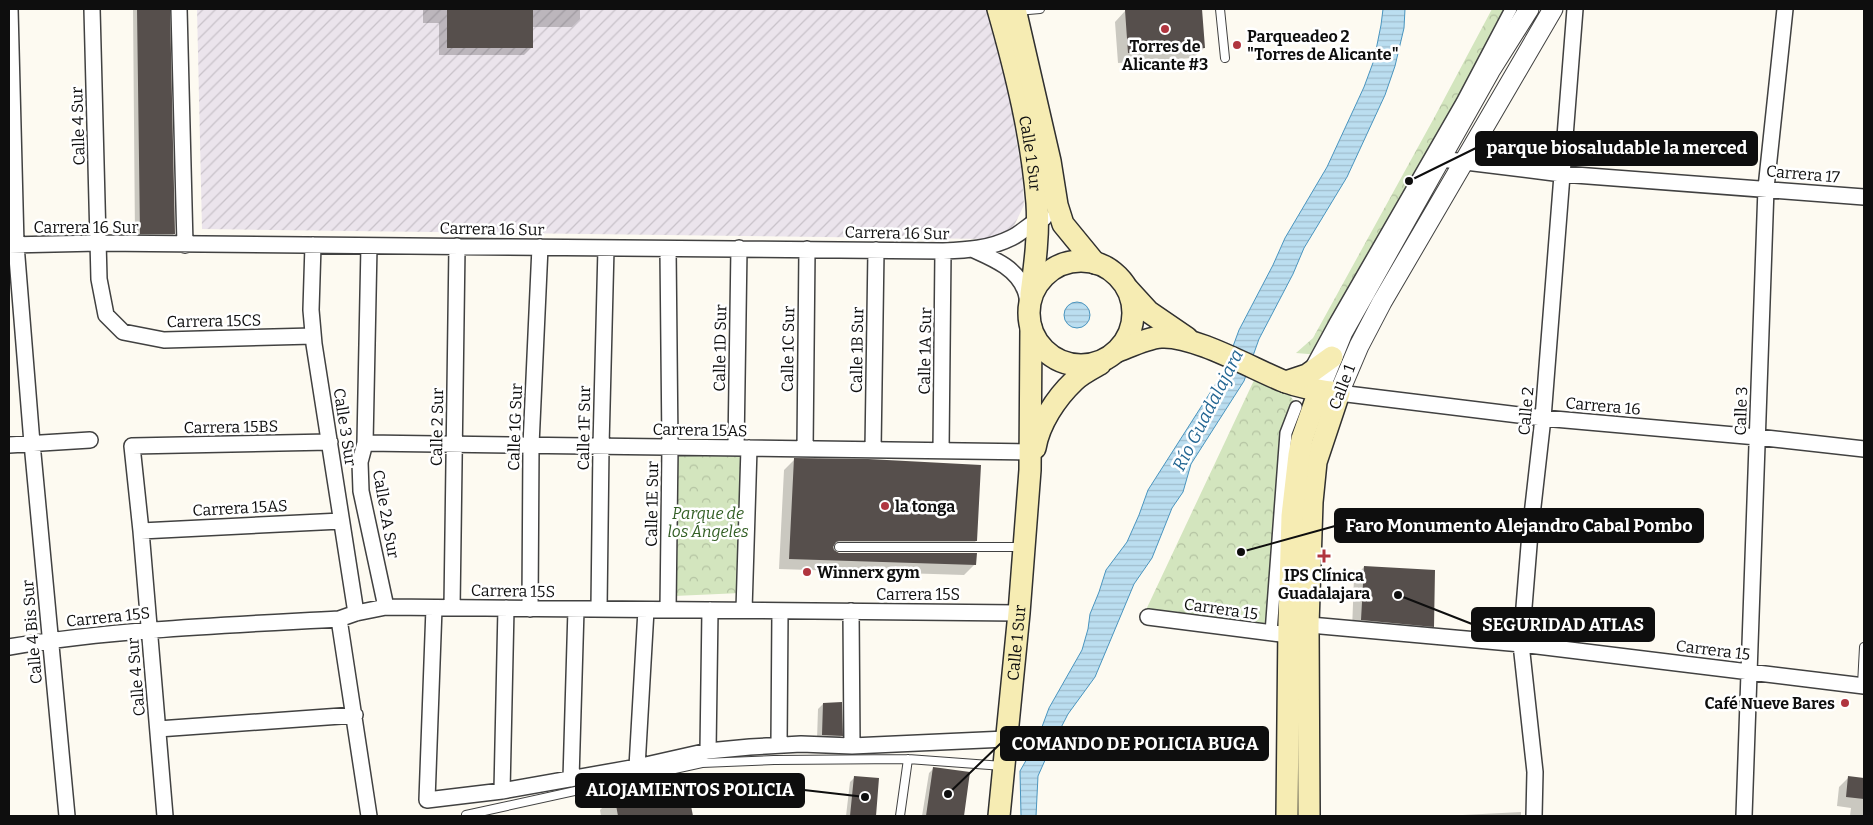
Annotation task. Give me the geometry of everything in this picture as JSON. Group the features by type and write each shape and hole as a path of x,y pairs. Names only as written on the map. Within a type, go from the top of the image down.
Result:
{"main road":[{"name":"Calle 1 Sur","path":"999,816 1019,613 1031,458 1030,314 1036,257 1037,220 1034,176 1020,94 1009,10"},
{"name":"Calle 1 Sur","path":"1009,10 1050,161 1057,205 1063,224 1095,263"},
{"path":"1193,342 1149,312 1113,272 1095,263 1078,261 1062,264 1047,273 1036,286 1030,314 1037,342 1046,353 1072,365 1088,366 1159,337 1176,337 1193,342 1284,382 1322,386 1332,357"},
{"path":"1110,356 1126,340 1132,323 1133,308 1127,289 1122,282"},
{"name":"Calle 1 Sur","path":"1031,458 1042,425 1062,396 1075,381 1110,356"},
{"path":"1284,382 1300,400 1306,415 1302,439"},
{"name":"Calle 1","path":"1287,816 1292,516 1302,439 1322,386"},
{"name":"Calle 1","path":"1309,816 1289,629 1312,502 1322,386"}],"street":[{"name":"Calle 4 Bis Sur","path":"10,9 12,245 67,816"},
{"name":"Calle 4 Sur","path":"92,9 99,243"},
{"path":"179,9 185,245"},
{"path":"1322,386 1336,321 1462,102 1511,9"},
{"name":"Calle 1","path":"1332,357 1343,332 1490,71 1530,9"},
{"name":"Calle 1","path":"1322,386 1359,346 1382,302 1553,9"},
{"name":"Calle 2","path":"1534,816 1535,772 1521,644 1543,418 1575,9"},
{"name":"Calle 3","path":"1744,816 1747,672 1766,188 1785,9"},
{"name":"Carrera 17","path":"1441,159 1562,174 1766,188 1864,197"},
{"path":"1037,220 1049,217 1056,218 1063,224"},
{"name":"Carrera 16 Sur","path":"12,245 99,243 943,251 974,250 989,247 1012,238 1037,220"},
{"name":"Carrera 15CS","path":"99,243 99,279 106,315 123,332 164,340 313,336"},
{"name":"Calle 3 Sur","path":"313,245 311,310 313,336 356,613"},
{"name":"Calle 2A Sur","path":"369,246 365,443 360,462 361,491 386,608"},
{"name":"Calle 2 Sur","path":"452,608 457,246"},
{"name":"Calle 1G Sur","path":"530,608 531,445 540,248"},
{"name":"Calle 1F Sur","path":"599,609 606,248"},
{"name":"Calle 1D Sur","path":"739,248 742,448"},
{"name":"Calle 1E Sur","path":"668,249 670,447 668,610"},
{"name":"Calle 1C Sur","path":"805,449 807,249"},
{"name":"Calle 1B Sur","path":"873,450 876,250"},
{"name":"Carrera 16 Sur","path":"974,250 1010,268 1026,291 1030,314"},
{"name":"Calle 1A Sur","path":"941,451 943,251"},
{"name":"Carrera 16","path":"1322,386 1543,418 1757,437 1864,449"},
{"path":"1289,629 1286,433 1296,407"},
{"path":"9,445 90,440"},
{"name":"Carrera 15BS","path":"132,446 330,442"},
{"name":"Carrera 15AS","path":"365,443 941,451 1031,458"},
{"name":"Calle 4 Sur","path":"132,446 150,630 165,816"},
{"path":"742,448 744,610"},
{"name":"Carrera 15AS","path":"141,531 341,521"},
{"name":"Carrera 15S","path":"9,647 50,640 150,630 339,619 356,613 386,608 1019,613"},
{"path":"434,608 427,800 502,791 571,779 708,751 778,744 852,746 1006,739"},
{"path":"502,791 506,608"},
{"path":"571,779 576,609"},
{"path":"637,767 646,610"},
{"path":"708,751 710,610"},
{"path":"778,744 780,611"},
{"path":"851,611 852,746"},
{"name":"Carrera 15","path":"1148,617 1289,629 1521,644 1863,686"},
{"path":"339,619 369,816 357,816"},
{"path":"158,729 355,715"}],"lane":[{"path":"1009,10 1040,9"},
{"path":"1220,9 1226,58"},
{"path":"839,547 1023,547"},
{"path":"1863,686 1864,647"},
{"path":"466,815 702,764 774,760 908,759 1003,766"},
{"path":"900,816 908,759"}],"shaded area":[{"path":"197,9 986,9 1009,95 1022,173 1024,205 1013,228 987,239 202,229"}],"green space":[{"path":"1492,9 1515,9 1320,355 1296,353 1313,338"},
{"path":"1256,376 1285,388 1293,400 1303,425 1290,632 1145,612"},
{"name":"Parque de los Ángeles","path":"675,450 744,452 741,593 674,596"}],"water":[{"name":"Río Guadalajara","path":"1383,9 1405,9 1404,28 1395,66 1385,95 1347,177 1304,248 1293,274 1259,339 1244,381 1191,464 1183,492 1172,508 1152,558 1134,584 1095,677 1068,714 1050,749 1038,776 1036,816 1021,816 1020,771 1036,743 1049,708 1082,650 1090,614 1106,570 1127,542 1148,490 1224,371 1239,330 1285,238 1327,167 1364,87 1374,60"},
{"path":"1077,302 1086,306 1090,315 1086,324 1077,328 1068,324 1064,315 1068,306"}],"building":[{"path":"137,9 170,9 175,234 140,234"},
{"path":"447,9 533,9 533,48 447,48"},
{"name":"Torres de Alicante #3","path":"1202,9 1205,48 1128,53 1125,10"},
{"name":"la tonga","path":"794,458 868,459 981,465 977,541 839,541 833,547 839,553 977,553 976,565 789,559"},
{"path":"1364,566 1435,570 1434,627 1361,620"},
{"path":"842,702 843,736 822,735 823,703"},
{"path":"933,767 970,772 964,816 926,816"},
{"path":"854,776 879,778 876,816 850,816"},
{"path":"1848,776 1864,778 1864,799 1846,797"},
{"path":"686,780 693,816 618,816 614,794"}],"place":[{"name":"Torres de Alicante #3","path":"1165,29"},
{"name":"Parqueadeo 2 \"Torres de Alicante\"","path":"1237,45"},
{"name":"parque biosaludable la merced","path":"1409,181"},
{"name":"la tonga","path":"885,506"},
{"name":"Faro Monumento Alejandro Cabal Pombo","path":"1241,552"},
{"name":"IPS Clínica Guadalajara","path":"1324,556"},
{"name":"Winnerx gym","path":"807,572"},
{"name":"SEGURIDAD ATLAS","path":"1398,595"},
{"name":"Café Nueve Bares","path":"1845,703"},
{"name":"COMANDO DE POLICIA BUGA","path":"948,794"},
{"name":"ALOJAMIENTOS POLICIA","path":"865,797"}]}
